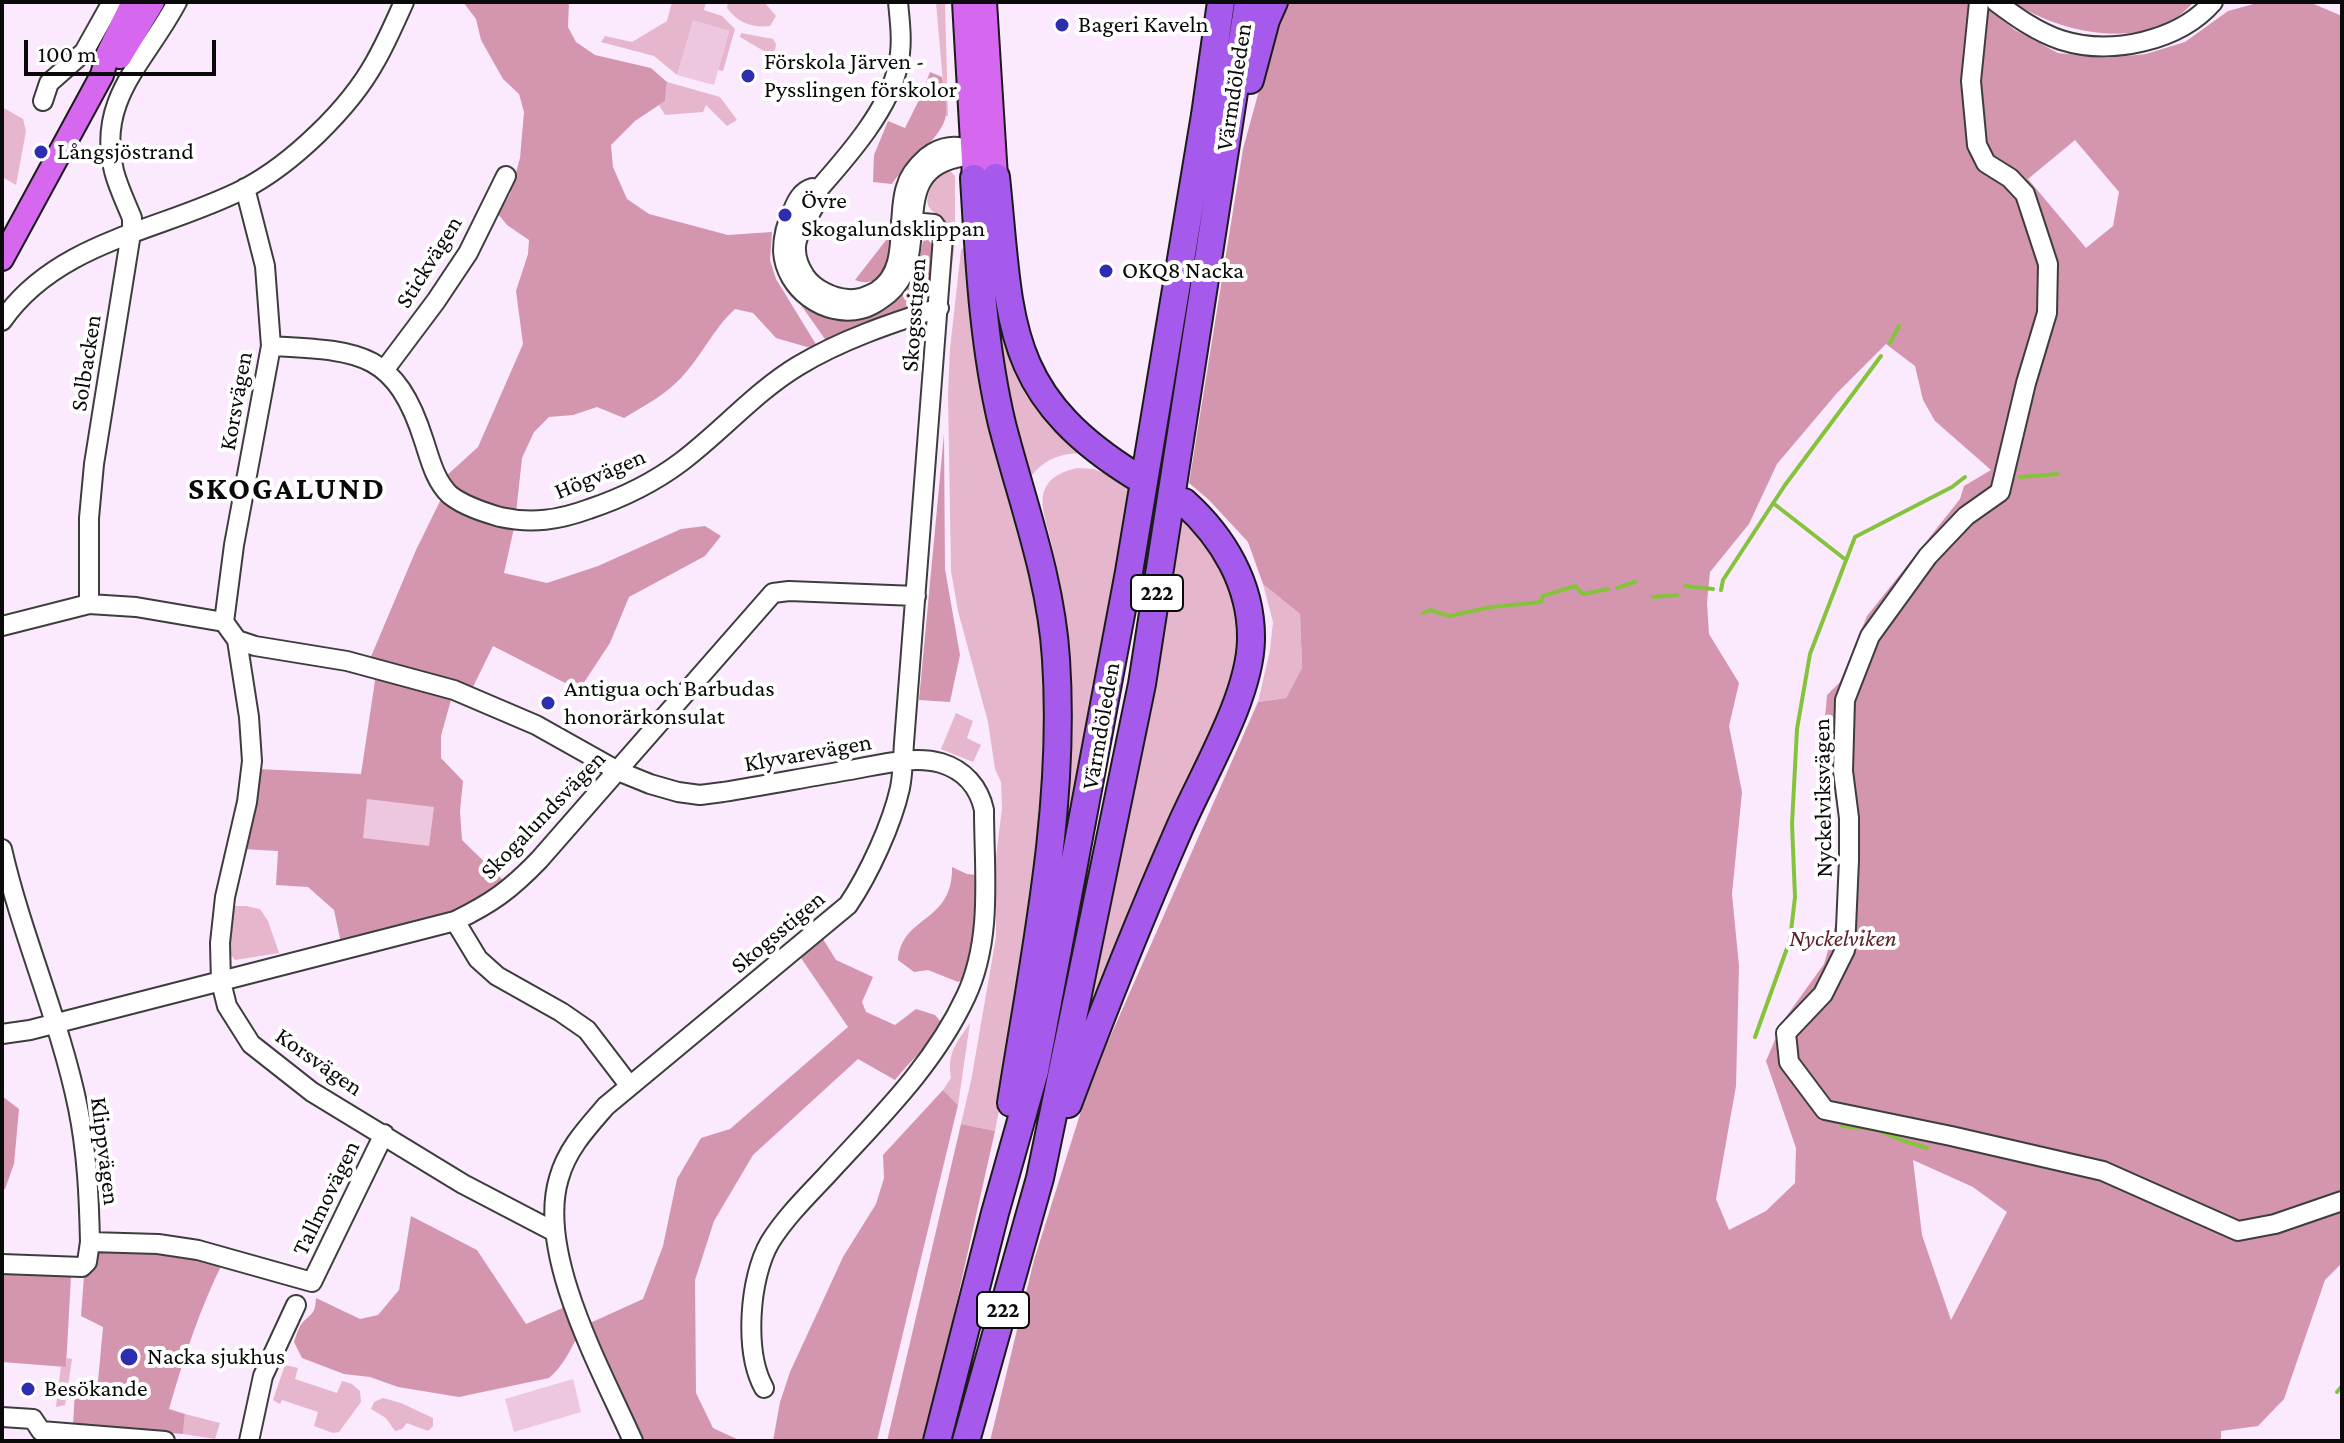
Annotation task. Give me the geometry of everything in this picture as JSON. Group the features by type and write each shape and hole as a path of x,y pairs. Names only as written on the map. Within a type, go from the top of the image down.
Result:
{"highway":[{"path":"1205,115 1209,2"},
{"name":"Värmdöleden","path":"937,1441 1035,1071 1065,920 1129,572 1221,2"},
{"name":"Värmdöleden","path":"966,1441 1040,1178 1142,684 1248,2"},
{"path":"1207,263 1251,78 1266,20 1274,2"},
{"path":"985,178 978,256 987,345 1003,426 1041,560 1056,656 1058,705 1057,769 1051,834 995,1213"},
{"path":"985,178 1012,323 1026,365 1046,400 1071,429 1093,449 1135,476"},
{"path":"1040,1178 1110,992 1229,719 1248,664 1250,617 1243,588 1223,546 1201,517 1184,502"}],"main road":[{"path":"133,2 138,31"},
{"path":"2,259 102,75 108,53 138,31 153,2"},
{"path":"964,2 984,149"},
{"path":"985,2 985,178"}],"street":[{"path":"43,101 49,83 84,52 112,2"},
{"name":"Solbacken","path":"89,604 89,518 94,464 132,218 113,169 110,134 117,97 138,31 177,2"},
{"path":"2,321 20,297 53,269 75,256 245,188 284,162 340,110 374,64 404,2"},
{"path":"898,2 901,35 899,62 884,102 839,166 817,191 819,200 799,228 796,254 806,278 831,295 857,298 882,287 895,267 907,222 906,184 921,163 931,154 950,146 984,149"},
{"name":"Nyckelviksvägen","path":"1979,2 1971,81 1977,145 1986,163 2010,178 2025,194 2048,264 2047,313 2026,383 2000,492 1966,516 1928,556 1870,636 1845,700 1843,771 1849,818 1845,950 1823,994 1786,1033 1789,1062 1825,1110 2103,1171 2238,1231 2275,1224 2342,1201"},
{"path":"1996,2 2025,23 2062,40 2093,45 2123,45 2167,34 2203,13 2213,2"},
{"name":"Stickvägen","path":"385,369 468,253 506,176"},
{"name":"Korsvägen","path":"224,622 234,545 271,346 265,266 245,188"},
{"name":"Skogsstigen","path":"633,1441 567,1284 553,1231 553,1208 559,1178 569,1153 584,1131 629,1085 848,905 869,868 891,815 900,787 943,237 934,224 907,222"},
{"name":"Högvägen","path":"271,346 334,349 354,354 385,369 399,383 410,402 439,482 453,497 478,510 516,521 562,519 621,497 666,473 797,367 832,347 939,308"},
{"name":"Skogalundsvägen","path":"2,1034 55,1024 455,921 512,888 773,593 916,596"},
{"path":"2,626 89,604 136,607 224,622 237,640"},
{"name":"Korsvägen","path":"237,640 249,717 252,761 247,802 225,897 220,943 221,982 227,1006 251,1044 312,1092 463,1184 553,1231"},
{"name":"Klyvarevägen","path":"237,640 255,646 347,661 454,690 565,739 618,771 678,792 700,795 902,762 934,761 967,777 981,797 984,810 985,917 982,943 968,992 934,1054 769,1244 755,1287 752,1327 756,1374 764,1388"},
{"name":"Klippvägen","path":"2,849 78,1107 87,1175 90,1242 158,1244 198,1250 312,1282"},
{"path":"455,921 478,959 497,976 587,1030 629,1085"},
{"name":"Tallmovägen","path":"312,1282 384,1134"},
{"path":"2,1264 82,1267 87,1262 90,1242"},
{"path":"249,1441 263,1376 296,1305"},
{"path":"2,1417 33,1419 41,1431 165,1441"}],"shaded area":[{"path":"672,2 706,2 704,10 722,16 735,29 723,71 718,70 729,31 694,21 677,75 654,56 601,42 605,36 632,42 667,21"},
{"path":"728,2 764,2 776,16 770,26 751,25 731,13 727,8"},
{"path":"936,2 945,2 948,116 946,116"},
{"path":"693,20 729,31 714,85 677,75"},
{"path":"741,33 773,39 776,44 774,57 740,37"},
{"path":"667,82 720,97 737,120 727,126 706,105 703,112 665,115 659,105 665,101"},
{"path":"2,107 23,119 26,131 16,185 2,177"},
{"path":"945,170 955,176 955,241 950,282 947,283 950,232 944,220 928,205 931,187"},
{"path":"967,245 970,310 982,390 1024,533 1046,655 1044,808 1009,1058 995,1131 961,1124 996,937 996,857 1002,808 1001,782 995,769 988,722 958,611 951,571 950,349 961,250"},
{"path":"987,251 996,289 1086,454 1068,454 1052,459 1044,463 1027,483 1011,426"},
{"path":"1077,468 1094,469 1133,485 1100,688 1041,969 1071,704 1063,602 1043,500 1052,479"},
{"path":"1182,513 1223,564 1241,627 1234,682 1086,1028 1135,786"},
{"path":"1263,584 1300,614 1302,668 1286,698 1258,702 1273,622"},
{"path":"956,713 973,721 967,738 981,745 973,762 941,749"},
{"path":"367,799 434,807 429,846 363,838"},
{"path":"231,906 260,909 268,921 279,953 235,960 228,951"},
{"path":"970,1023 958,1105 943,1090 951,1078 950,1061 954,1049"},
{"path":"67,1358 72,1359 65,1405 56,1407 61,1366 66,1367"},
{"path":"285,1365 298,1368 295,1379 337,1393 342,1381 360,1391 361,1402 339,1432 314,1426 318,1412 273,1400"},
{"path":"573,1379 581,1412 514,1432 505,1399"},
{"path":"383,1398 433,1418 433,1426 428,1431 407,1423 395,1431 386,1418 371,1409 374,1402"},
{"path":"185,1414 220,1423 215,1439 183,1434"}],"green space":[{"path":"463,2 569,2 568,27 576,42 595,55 651,68 667,82 665,101 635,121 611,145 613,167 627,199 649,214 728,235 772,232 770,260 776,279 817,346 807,347 776,338 753,313 735,309 681,378 661,395 624,418 597,407 573,415 549,417 534,432 522,458 516,513 467,497 445,477 478,447 523,344 516,291 528,254 529,240 507,225 498,214 510,194 520,158 524,112 519,94 503,79 481,40 476,19"},
{"name":"Nyckelviken","path":"1288,2 1980,2 2015,30 2058,53 2108,58 2146,54 2185,42 2228,11 2261,2 2309,2 2342,16 2342,1263 2325,1280 2284,1399 2258,1426 2221,1431 2221,1441 990,1441 1034,1260 1082,1108 1107,1044 1258,702 1286,698 1302,668 1300,614 1263,584 1248,542 1189,483 1243,149 1272,43","holes":["2075,140 2119,192 2113,226 2086,248 2028,179","1886,344 1915,366 1923,400 1935,421 1991,470 1964,486 1960,499 1867,616 1840,682 1827,695 1820,776 1834,792 1841,826 1841,906 1824,964 1783,1021 1766,1061 1796,1148 1795,1183 1766,1211 1729,1230 1716,1199 1736,1086 1739,966 1732,894 1742,792 1729,726 1739,683 1709,634 1707,603 1710,572 1749,524 1777,464 1837,393","1913,1160 1973,1187 2007,1212 1951,1320 1922,1235"]},
{"path":"2013,2 2194,2 2172,20 2150,29 2109,34 2068,27"},
{"path":"930,72 942,77 946,106 943,124 892,184 873,182 874,155 888,121 905,128"},
{"path":"890,235 891,253 886,270 873,281 855,280"},
{"path":"928,240 932,244 931,289 921,304 827,342 796,298 819,314 834,319 859,318 884,309 911,283 923,241"},
{"path":"944,434 945,569 960,655 950,702 919,700"},
{"path":"442,497 514,528 504,573 547,583 598,566 681,529 705,526 721,536 705,556 629,597 610,643 579,690 493,646 472,689 370,659"},
{"path":"376,674 452,696 441,736 441,758 463,781 460,811 462,840 504,881 474,907 341,943 334,910 308,887 276,885 278,851 243,849 259,769 361,774"},
{"path":"952,867 977,875 976,939 965,978 958,982 928,970 914,972 898,960 908,934 945,899"},
{"path":"823,939 836,960 873,977 862,1002 866,1012 895,1025 916,1009 935,1015 943,1024 895,1080 858,1059 753,1155 714,1221 695,1280 696,1393 713,1428 741,1441 641,1441 590,1323 643,1299 663,1246 677,1179 701,1138 730,1129 848,1027 801,958"},
{"path":"943,1090 958,1105 877,1441 773,1441 780,1402 790,1372 843,1257 876,1204 884,1178 883,1155"},
{"path":"2,1096 19,1109 14,1164 2,1190"},
{"path":"961,1124 995,1131 952,1323 923,1441 887,1441"},
{"path":"411,1216 477,1250 526,1324 565,1307 578,1335 549,1378 459,1397 344,1374 302,1358 294,1342 302,1324 314,1310 316,1298 360,1319 378,1315 399,1290"},
{"path":"122,1246 224,1260 193,1333 169,1409 185,1414 183,1434 73,1426 75,1390 97,1392 103,1327 81,1316 84,1276 100,1249"},
{"path":"2,1274 71,1276 66,1367 2,1362"}],"waterway":[{"path":"1890,343 1899,326"},
{"path":"1721,590 1723,580 1785,485 1881,356"},
{"path":"2020,477 2058,474"},
{"path":"1755,1037 1790,940 1795,897 1792,824 1797,729 1810,654 1855,537 1952,487 1965,477"},
{"path":"1773,503 1846,560"},
{"path":"1617,588 1635,582"},
{"path":"1423,613 1430,610 1449,616 1492,607 1541,602 1543,596 1575,586 1583,594 1608,589"},
{"path":"1685,586 1713,589"},
{"path":"1653,597 1677,595"},
{"path":"1842,1126 1875,1129 1927,1148"},
{"path":"2337,1392 2342,1386"}],"place":[{"name":"Bageri Kaveln","path":"1062,25"},
{"name":"Förskola Järven - Pysslingen förskolor","path":"748,76"},
{"name":"Långsjöstrand","path":"41,152"},
{"name":"Övre Skogalundsklippan","path":"785,215"},
{"name":"OKQ8 Nacka","path":"1106,271"},
{"name":"Antigua och Barbudas honorärkonsulat","path":"548,703"},
{"name":"Nacka sjukhus","path":"129,1357"},
{"name":"Besökande","path":"28,1389"}],"district":[{"name":"SKOGALUND","path":"287,489"}]}
